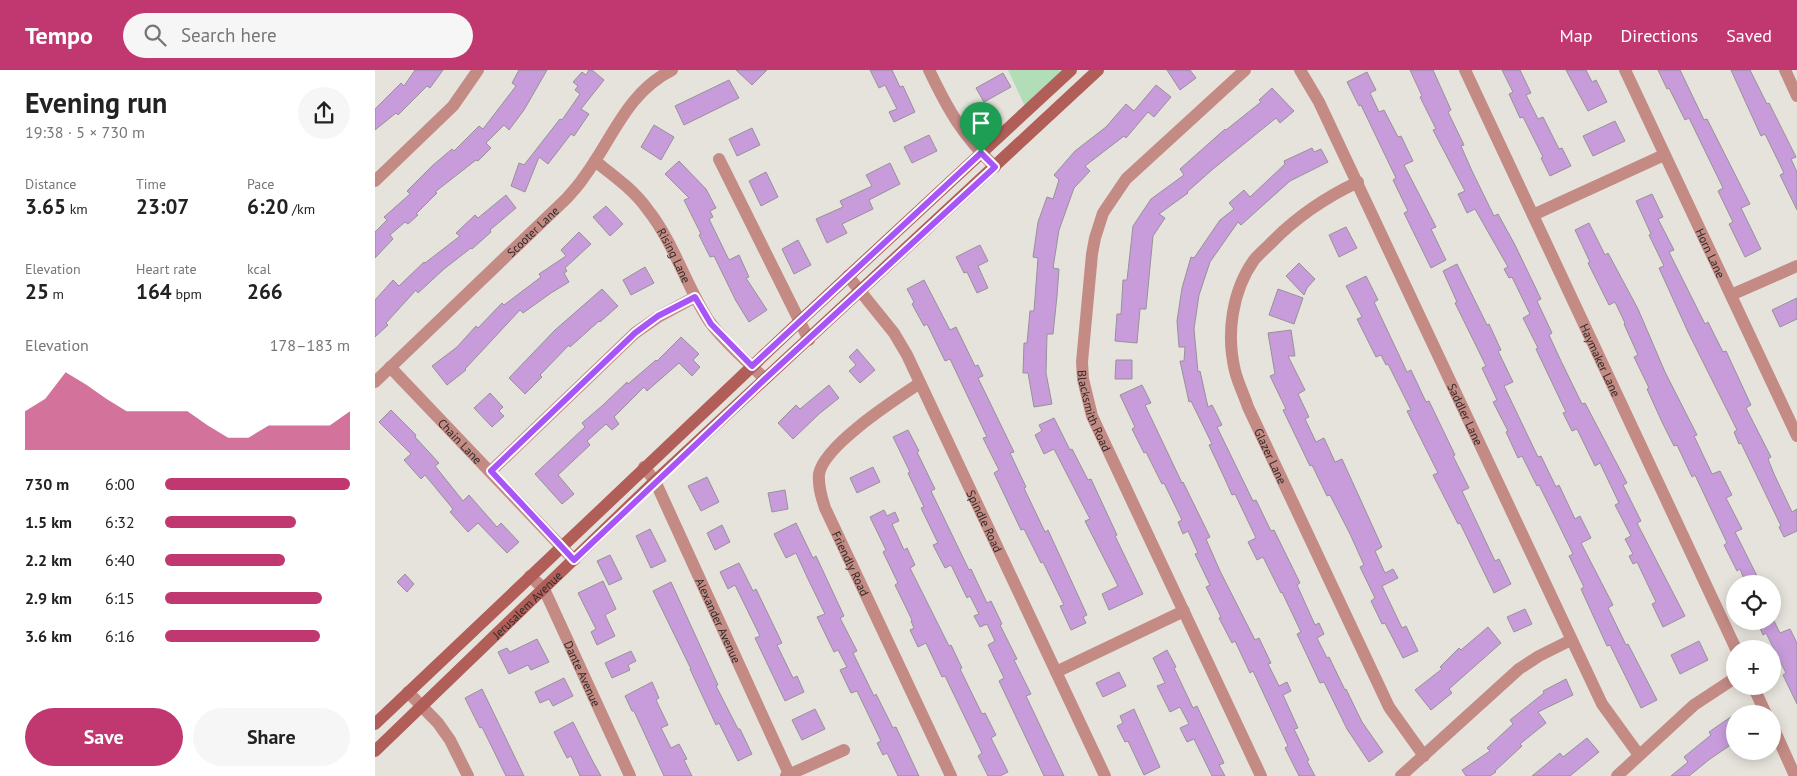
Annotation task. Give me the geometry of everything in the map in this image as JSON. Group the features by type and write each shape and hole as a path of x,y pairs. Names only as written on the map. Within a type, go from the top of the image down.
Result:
{"main road":[{"name":"Jerusalem Avenue","path":"375,724 799,321 1071,70"},
{"name":"Jerusalem Avenue","path":"375,750 544,590 655,481 1098,70"}],"street":[{"path":"375,181 453,106 478,70"},
{"name":"Scooter Lane","path":"375,382 567,198 585,177 625,111 640,93 672,70"},
{"path":"929,70 953,117 981,153 995,167"},
{"name":"Blacksmith Road","path":"1245,70 1126,180 1103,213 1092,254 1082,362 1083,379 1092,416 1261,776"},
{"name":"Saddler Lane","path":"1300,70 1319,102 1358,182 1602,704 1639,755"},
{"name":"Haymaker Lane","path":"1465,70 1732,640"},
{"name":"Horn Lane","path":"1625,70 1796,430"},
{"path":"1785,70 1797,96"},
{"path":"1533,215 1665,155"},
{"path":"719,159 809,340"},
{"name":"Rising Lane","path":"595,161 623,183 649,211 665,237 695,297 711,324 765,379"},
{"name":"Glazer Lane","path":"1358,182 1314,206 1277,237 1255,260 1243,280 1233,308 1231,330 1232,356 1235,372 1249,407 1389,707 1424,756"},
{"path":"1731,295 1797,266"},
{"name":"Spindle Road","path":"848,276 893,333 907,355 1105,776"},
{"path":"491,471 635,333 658,316 695,297"},
{"name":"Chain Lane","path":"390,367 574,560"},
{"name":"Friendly Road","path":"920,383 875,412 830,453 821,467 819,489 825,508 951,776"},
{"name":"Alexander Avenue","path":"645,467 655,481 788,776"},
{"name":"Dante Avenue","path":"530,576 544,590 630,776"},
{"path":"1056,672 1184,611"},
{"path":"1401,776 1519,669 1539,656 1571,640"},
{"path":"1617,776 1694,705 1726,684"},
{"path":"408,692 438,723 450,740 468,776"},
{"path":"1781,745 1795,776"},
{"path":"788,776 844,750"}],"green space":[{"path":"1008,70 1075,70 1028,113"}],"building":[{"path":"415,70 443,70 430,88 427,86 398,115 396,113 375,130 375,109 401,83 404,86"},
{"path":"519,70 547,70 524,110 509,130 504,125 486,143 491,148 478,161 476,160 435,192 437,193 416,214 418,215 408,224 405,222 390,235 393,239 375,258 375,232 387,220 384,217 410,194 407,191 432,166 452,149 454,151 479,126 483,129 516,86 512,83"},
{"path":"589,70 592,70 604,80 581,109 589,114 574,136 571,134 548,164 539,157 525,192 511,186 519,163 524,165 560,119 562,120 580,94 575,90 578,86 573,82 582,72 586,75"},
{"path":"736,70 767,70 752,85"},
{"path":"870,70 892,70 900,87 903,86 915,112 894,122 889,112 897,109 885,85 879,88"},
{"path":"1167,70 1190,70 1196,78 1180,90"},
{"path":"1410,70 1433,70 1451,110 1448,112 1464,145 1461,146 1472,171 1494,216 1498,214 1515,245 1541,299 1537,301 1552,333 1549,335 1561,361 1582,404 1585,403 1627,483 1623,485 1641,521 1637,523 1685,616 1663,627 1652,604 1656,602 1637,562 1633,564 1629,556 1633,554 1625,539 1631,536 1615,505 1619,503 1600,463 1595,466 1577,429 1572,431 1563,413 1566,412 1523,318 1530,314 1512,277 1509,278 1504,269 1508,267 1475,209 1467,213 1458,194 1465,191 1433,130 1436,129 1420,97 1422,96"},
{"path":"1502,70 1520,70 1531,93 1526,95 1538,119 1543,117 1559,149 1562,148 1571,166 1550,176 1541,158 1543,157 1523,117 1520,118 1509,94 1513,92"},
{"path":"1566,70 1586,70 1592,82 1596,80 1607,102 1588,111"},
{"path":"1658,70 1680,70 1704,120 1707,119 1750,204 1741,208 1761,249 1745,257 1729,224 1733,222 1718,191 1723,188 1689,118 1685,120"},
{"path":"1731,70 1750,70 1796,157 1791,159 1797,172 1797,210 1780,175 1784,173 1765,134 1761,136"},
{"path":"1367,72 1376,90 1370,93 1379,112 1384,110 1398,137 1401,136 1413,161 1404,165 1436,227 1431,229 1446,260 1431,268 1404,213 1408,211 1393,180 1396,178 1361,105 1359,106 1347,82"},
{"path":"1003,73 1011,87 984,102 976,88"},
{"path":"729,80 739,98 684,125 675,106"},
{"path":"1156,85 1171,97 1154,117 1148,112 1126,138 1124,136 1085,166 1090,171 1074,188 1059,230 1053,268 1059,269 1053,334 1047,334 1046,373 1052,404 1034,407 1028,373 1023,373 1024,343 1027,343 1030,311 1034,311 1038,258 1033,257 1038,222 1047,197 1053,199 1059,180 1054,175 1075,151 1106,127 1126,104 1134,111"},
{"path":"1272,88 1294,111 1280,123 1276,118 1213,169 1188,193 1159,214 1165,218 1153,236 1146,309 1140,309 1137,343 1115,341 1117,314 1121,314 1123,280 1127,280 1133,226 1151,199 1184,175 1180,169 1225,129 1261,102 1259,100"},
{"path":"1615,121 1625,141 1593,156 1583,136"},
{"path":"654,125 674,137 661,160 641,147"},
{"path":"752,128 760,145 737,156 729,139"},
{"path":"929,135 937,151 912,163 904,147"},
{"path":"1312,148 1314,152 1321,149 1328,162 1290,181 1241,225 1238,222 1210,262 1199,295 1194,329 1198,372 1200,371 1208,407 1212,405 1222,425 1217,427 1253,501 1256,500 1271,531 1274,530 1300,583 1297,585 1315,625 1319,623 1324,634 1317,638 1327,658 1329,657 1362,722 1383,752 1369,762 1347,729 1324,682 1320,683 1297,634 1301,632 1263,557 1257,560 1248,542 1256,538 1235,494 1232,495 1209,445 1212,444 1191,401 1189,402 1180,361 1184,361 1185,347 1179,347 1177,321 1182,288 1191,257 1194,258 1220,220 1234,209 1229,203 1244,190 1250,197 1285,164 1284,161"},
{"path":"679,161 706,189 716,208 710,211 713,217 709,219 729,260 739,255 749,277 746,278 767,310 749,322 736,301 714,256 710,257 699,235 701,234 684,200 689,198 665,174"},
{"path":"890,163 900,184 869,200 873,209 842,224 847,233 827,243 816,219 843,207 840,201 872,186 866,175"},
{"path":"766,172 778,197 761,206 749,181"},
{"path":"1652,194 1663,217 1658,219 1674,250 1669,252 1705,324 1708,322 1723,352 1726,351 1751,405 1746,408 1771,457 1768,459 1774,474 1792,512 1797,509 1797,531 1784,537 1779,527 1781,526 1741,443 1739,444 1734,432 1737,430 1688,332 1659,268 1664,266 1649,235 1651,234 1636,201"},
{"path":"506,195 516,208 490,230 491,232 472,249 444,269 418,293 416,290 386,323 388,325 375,337 375,300 393,280 399,286 424,262 460,236 456,233 475,215 478,218"},
{"path":"606,206 623,224 610,236 593,217"},
{"path":"1589,223 1605,255 1608,253 1638,309 1665,372 1697,435 1694,436 1712,474 1720,471 1732,495 1726,498 1742,529 1735,532 1756,575 1742,575 1740,569 1737,571 1724,545 1727,543 1695,475 1692,477 1677,445 1674,446 1647,389 1649,388 1634,357 1638,355 1625,323 1615,302 1609,305 1588,263 1590,262 1575,230"},
{"path":"1346,227 1357,248 1339,257 1329,235"},
{"path":"579,232 591,244 565,268 567,271 564,273 569,282 523,313 520,310 466,370 447,385 432,366 457,347 476,326 478,328 502,303 504,305 541,277 539,274 566,256 561,250"},
{"path":"798,240 811,265 794,274 782,249"},
{"path":"980,245 988,261 978,266 988,288 977,293 967,272 964,273 956,257"},
{"path":"1299,263 1315,279 1304,295 1286,276"},
{"path":"1457,264 1501,350 1498,351 1513,382 1504,386 1538,457 1541,456 1556,487 1559,485 1575,519 1580,516 1591,538 1581,543 1613,605 1608,608 1626,645 1628,644 1657,700 1641,708 1610,645 1607,646 1581,589 1584,587 1569,556 1573,554 1539,485 1537,486 1522,456 1518,458 1506,432 1508,431 1493,402 1497,400 1482,368 1486,366 1455,303 1457,302 1443,271"},
{"path":"645,267 654,283 631,295 623,280"},
{"path":"1366,276 1378,300 1374,302 1407,372 1411,370 1426,402 1429,401 1455,455 1453,456 1469,488 1462,491 1495,561 1499,559 1511,584 1494,593 1460,523 1458,524 1433,475 1438,473 1407,411 1411,410 1388,364 1386,365 1381,355 1376,357 1357,319 1362,317 1346,286"},
{"path":"924,280 950,330 956,327 975,366 978,365 983,376 978,378 1014,452 1010,453 1026,487 1024,488 1045,532 1048,530 1087,615 1083,617 1086,623 1071,630 1060,606 1064,605 1043,562 1041,563 1024,529 1021,530 994,473 999,470 983,438 987,437 950,359 945,361 927,324 924,326 912,304 914,302 907,289"},
{"path":"602,289 618,306 570,347 569,345 540,375 542,377 525,394 509,378 555,330"},
{"path":"1278,289 1303,298 1294,324 1269,315"},
{"path":"1797,298 1797,319 1780,327 1772,310"},
{"path":"1291,330 1295,356 1288,356 1305,390 1298,394 1309,417 1305,419 1316,442 1324,438 1335,462 1342,459 1382,547 1375,551 1385,573 1393,569 1398,578 1382,586 1402,628 1406,626 1418,651 1403,658 1385,623 1382,624 1371,601 1375,598 1360,567 1364,565 1350,534 1330,495 1327,496 1312,465 1310,466 1283,410 1286,409 1270,376 1275,374 1268,333"},
{"path":"681,337 699,354 693,360 700,367 692,376 679,363 647,391 644,387 614,417 619,424 612,430 606,424 587,441 590,445 558,475 574,494 562,504 535,474 585,427 582,423 627,382 628,384 657,361"},
{"path":"857,349 875,370 860,383 849,371 856,365 849,357"},
{"path":"1116,360 1132,360 1132,379 1115,379"},
{"path":"829,385 839,398 793,439 778,423 796,405 800,409"},
{"path":"1142,385 1151,403 1145,405 1210,537 1206,539 1220,571 1255,640 1259,638 1271,663 1268,664 1279,686 1287,682 1291,691 1283,695 1298,728 1294,729 1315,776 1299,776 1285,748 1288,746 1253,671 1250,673 1235,641 1232,643 1219,618 1221,617 1206,587 1210,585 1195,554 1198,553 1188,531 1183,534 1178,522 1182,520 1164,483 1162,484 1132,429 1135,427 1120,395"},
{"path":"490,393 503,407 499,411 504,416 492,427 474,408"},
{"path":"391,410 416,435 415,437 439,463 435,466 463,501 469,495 497,527 501,523 519,542 507,553 478,523 468,532 450,512 453,509 425,475 421,479 404,460 411,454 379,422"},
{"path":"1054,418 1088,480 1091,479 1117,535 1115,536 1143,594 1109,610 1102,594 1118,586 1085,521 1090,519 1054,449 1044,454 1035,435 1042,431 1039,425"},
{"path":"908,430 935,489 931,491 969,570 971,569 987,603 991,601 1002,624 1000,625 1017,659 1014,660 1031,694 1026,696 1064,776 1044,776 999,681 1004,678 988,645 995,641 987,624 980,627 974,616 979,614 970,596 967,598 951,565 945,568 933,545 938,543 921,508 924,507 908,473 910,472 893,437"},
{"path":"873,467 880,482 857,493 850,478"},
{"path":"707,477 719,502 701,511 688,486"},
{"path":"785,490 788,509 772,512 768,493"},
{"path":"884,510 887,516 895,512 899,521 892,524 904,550 907,548 915,565 910,568 949,646 951,645 962,668 960,669 982,714 985,713 996,735 991,738 1008,772 1000,776 988,776 978,756 982,753 945,676 942,677 926,643 918,647 910,630 914,628 912,620 895,585 898,583 883,552 886,550 870,517"},
{"path":"796,523 813,558 816,556 844,616 840,618 857,651 853,653 874,696 876,694 893,728 896,727 919,776 898,776 887,753 883,755 877,743 881,741 857,691 851,693 840,670 847,667 838,650 834,652 817,617 825,614 796,553 786,558 774,534"},
{"path":"722,525 730,542 715,550 707,533"},
{"path":"650,529 666,561 651,568 636,536"},
{"path":"610,555 622,579 609,585 597,561"},
{"path":"739,563 753,591 756,589 782,643 777,645 793,678 797,676 804,692 785,701 755,638 760,636 735,585 728,589 720,572"},
{"path":"405,574 414,584 407,592 397,582"},
{"path":"603,581 616,609 605,615 615,636 597,645 591,632 596,629 578,593"},
{"path":"671,582 718,685 716,686 752,754 738,761 719,723 716,725 653,591"},
{"path":"1525,609 1532,624 1514,632 1507,617"},
{"path":"1488,627 1501,643 1449,689 1452,693 1431,710 1415,690 1442,669 1440,667 1459,648 1461,650"},
{"path":"1790,629 1797,643 1797,704 1783,675 1786,673 1781,663 1781,640 1770,640 1766,633 1763,635 1761,630 1778,630 1780,633"},
{"path":"537,639 549,662 531,670 528,665 509,674 498,652 507,648 510,652"},
{"path":"1699,641 1708,660 1680,674 1671,655"},
{"path":"1167,650 1193,708 1197,706 1224,763 1219,765 1225,776 1212,776 1194,739 1187,742 1180,728 1189,724 1180,707 1170,712 1157,686 1165,683 1153,658"},
{"path":"631,651 636,661 628,665 630,670 612,678 605,663"},
{"path":"1119,672 1126,686 1103,697 1096,683"},
{"path":"564,678 573,696 553,706 549,699 540,703 535,692"},
{"path":"1566,679 1573,695 1538,712 1546,723 1520,744 1522,746 1496,772 1490,776 1466,776 1462,770 1490,751 1487,748 1513,724 1510,720 1544,693 1543,691"},
{"path":"652,682 659,698 656,700 668,725 661,728 671,748 679,744 687,759 684,760 692,776 664,776 634,711 632,711 625,696"},
{"path":"482,689 524,776 506,776 482,727 480,728 465,698"},
{"path":"815,709 825,729 802,740 792,720"},
{"path":"1134,709 1160,767 1144,775 1128,741 1125,742 1117,726 1123,723 1120,716"},
{"path":"1726,720 1726,748 1689,776 1671,776 1688,762 1684,757 1711,735 1709,732"},
{"path":"573,722 601,776 580,776 571,756 567,758 554,732"},
{"path":"1587,738 1599,752 1570,776 1532,776 1560,753 1563,757"}],"route":[{"path":"981,153 995,167 655,481 574,560 491,471 635,333 658,316 695,297 711,324 752,366 981,153"}]}
